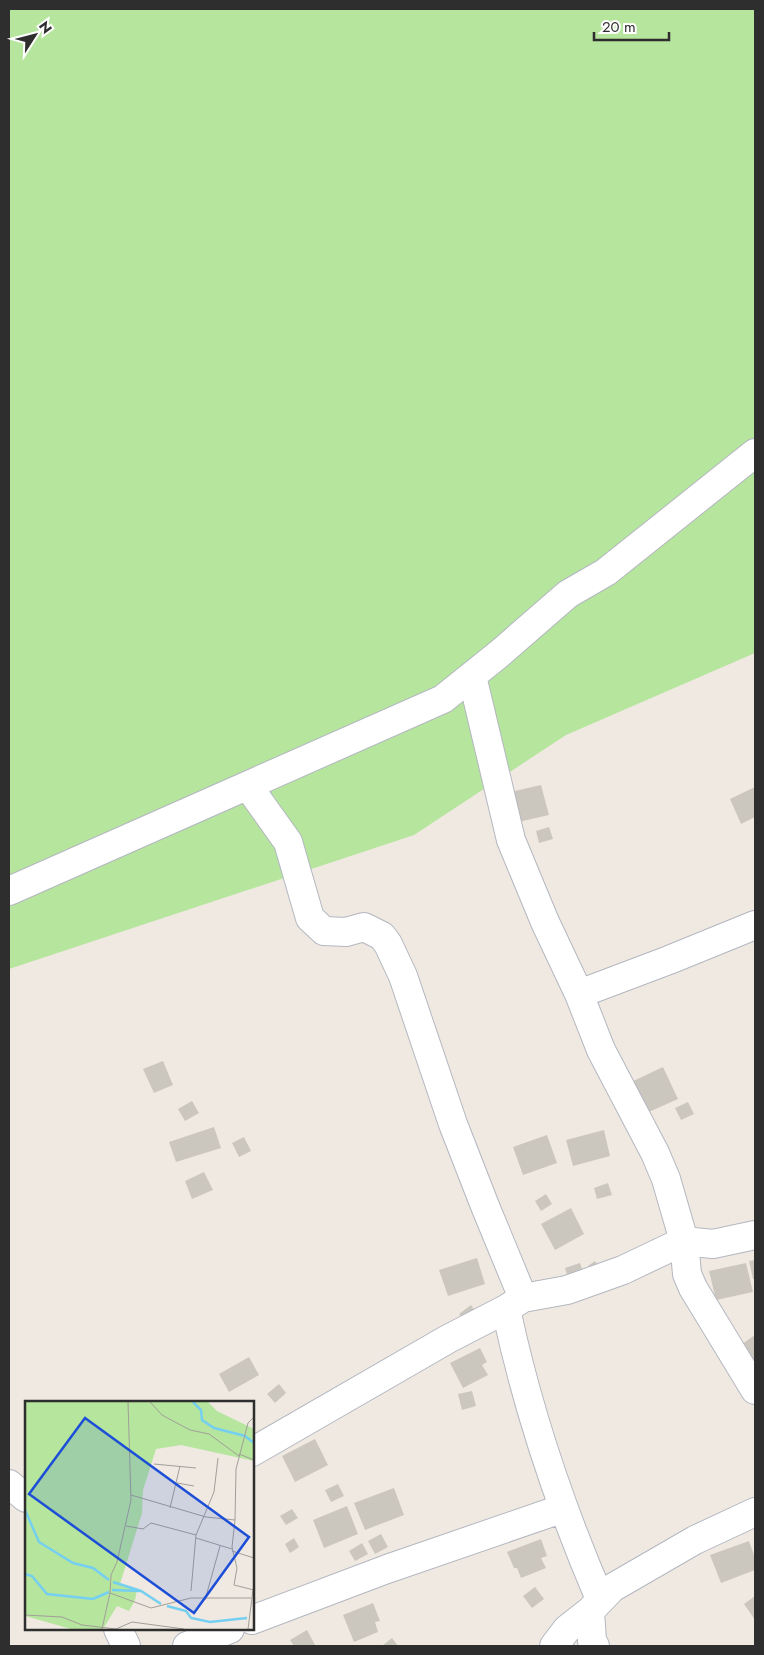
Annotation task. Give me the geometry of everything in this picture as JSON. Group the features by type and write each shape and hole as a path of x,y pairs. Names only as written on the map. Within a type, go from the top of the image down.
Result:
{"street":[{"path":"9,891 443,698 472,676 568,594 606,572 755,453"},
{"path":"472,676 512,840 545,922 579,994 601,1050 655,1153 666,1179 684,1241 687,1274 693,1288 755,1390"},
{"path":"248,786 288,842 310,918 324,930 346,932 364,927 382,936 404,976 514,1304 514,1345 532,1412 595,1605 592,1641 594,1646"},
{"path":"579,994 755,925"},
{"path":"254,1451 448,1339 514,1304 567,1290 624,1270 684,1241 713,1244 755,1235"},
{"path":"9,1484 25,1497"},
{"path":"254,1619 387,1569 564,1508"},
{"path":"554,1646 567,1629 612,1588 660,1562 695,1540 755,1512"},
{"path":"118,1630 126,1646"},
{"path":"187,1646 227,1630"}],"green space":[{"path":"9,9 755,9 755,653 566,735 414,835 9,969"}],"building":[{"path":"541,785 549,815 514,823 506,793"},
{"path":"755,787 755,817 741,824 730,799"},
{"path":"549,827 553,839 539,843 536,831"},
{"path":"163,1061 173,1085 154,1093 143,1069"},
{"path":"663,1067 678,1099 642,1115 627,1084"},
{"path":"192,1101 199,1113 185,1121 178,1109"},
{"path":"688,1102 694,1114 681,1120 675,1108"},
{"path":"214,1127 221,1148 176,1162 169,1142"},
{"path":"604,1130 610,1156 573,1166 566,1140"},
{"path":"547,1135 557,1163 523,1175 513,1147"},
{"path":"244,1137 251,1151 239,1157 232,1143"},
{"path":"204,1172 213,1190 192,1199 185,1181"},
{"path":"608,1183 612,1195 597,1199 594,1188"},
{"path":"546,1194 552,1204 541,1211 535,1201"},
{"path":"571,1208 584,1234 555,1250 541,1224"},
{"path":"477,1258 485,1284 448,1296 439,1270"},
{"path":"755,1260 755,1279 753,1279 749,1261"},
{"path":"595,1261 600,1268 593,1273 588,1266"},
{"path":"580,1263 584,1275 569,1281 565,1268"},
{"path":"746,1263 753,1292 716,1300 709,1271"},
{"path":"471,1305 479,1317 467,1325 459,1314"},
{"path":"755,1335 755,1363 742,1344"},
{"path":"480,1348 487,1362 482,1365 488,1375 463,1388 450,1363"},
{"path":"249,1357 259,1375 229,1392 219,1374"},
{"path":"279,1384 286,1393 275,1403 267,1394"},
{"path":"472,1391 476,1406 462,1410 458,1394"},
{"path":"315,1439 328,1465 295,1482 282,1456"},
{"path":"338,1484 344,1496 331,1502 325,1490"},
{"path":"394,1488 404,1515 365,1530 354,1503"},
{"path":"347,1506 358,1534 324,1548 313,1520"},
{"path":"292,1509 298,1518 286,1525 280,1516"},
{"path":"381,1534 388,1547 375,1554 368,1541"},
{"path":"294,1538 299,1547 290,1553 285,1544"},
{"path":"541,1539 547,1556 541,1558 546,1568 521,1578 507,1552"},
{"path":"749,1541 755,1558 755,1570 721,1583 710,1555"},
{"path":"362,1543 368,1554 355,1561 349,1551"},
{"path":"535,1587 544,1599 532,1608 523,1596"},
{"path":"755,1596 755,1620 744,1604"},
{"path":"373,1603 380,1621 375,1622 378,1632 354,1642 343,1615"},
{"path":"307,1630 315,1645 294,1646 290,1640"},
{"path":"392,1638 398,1646 382,1646"}]}
